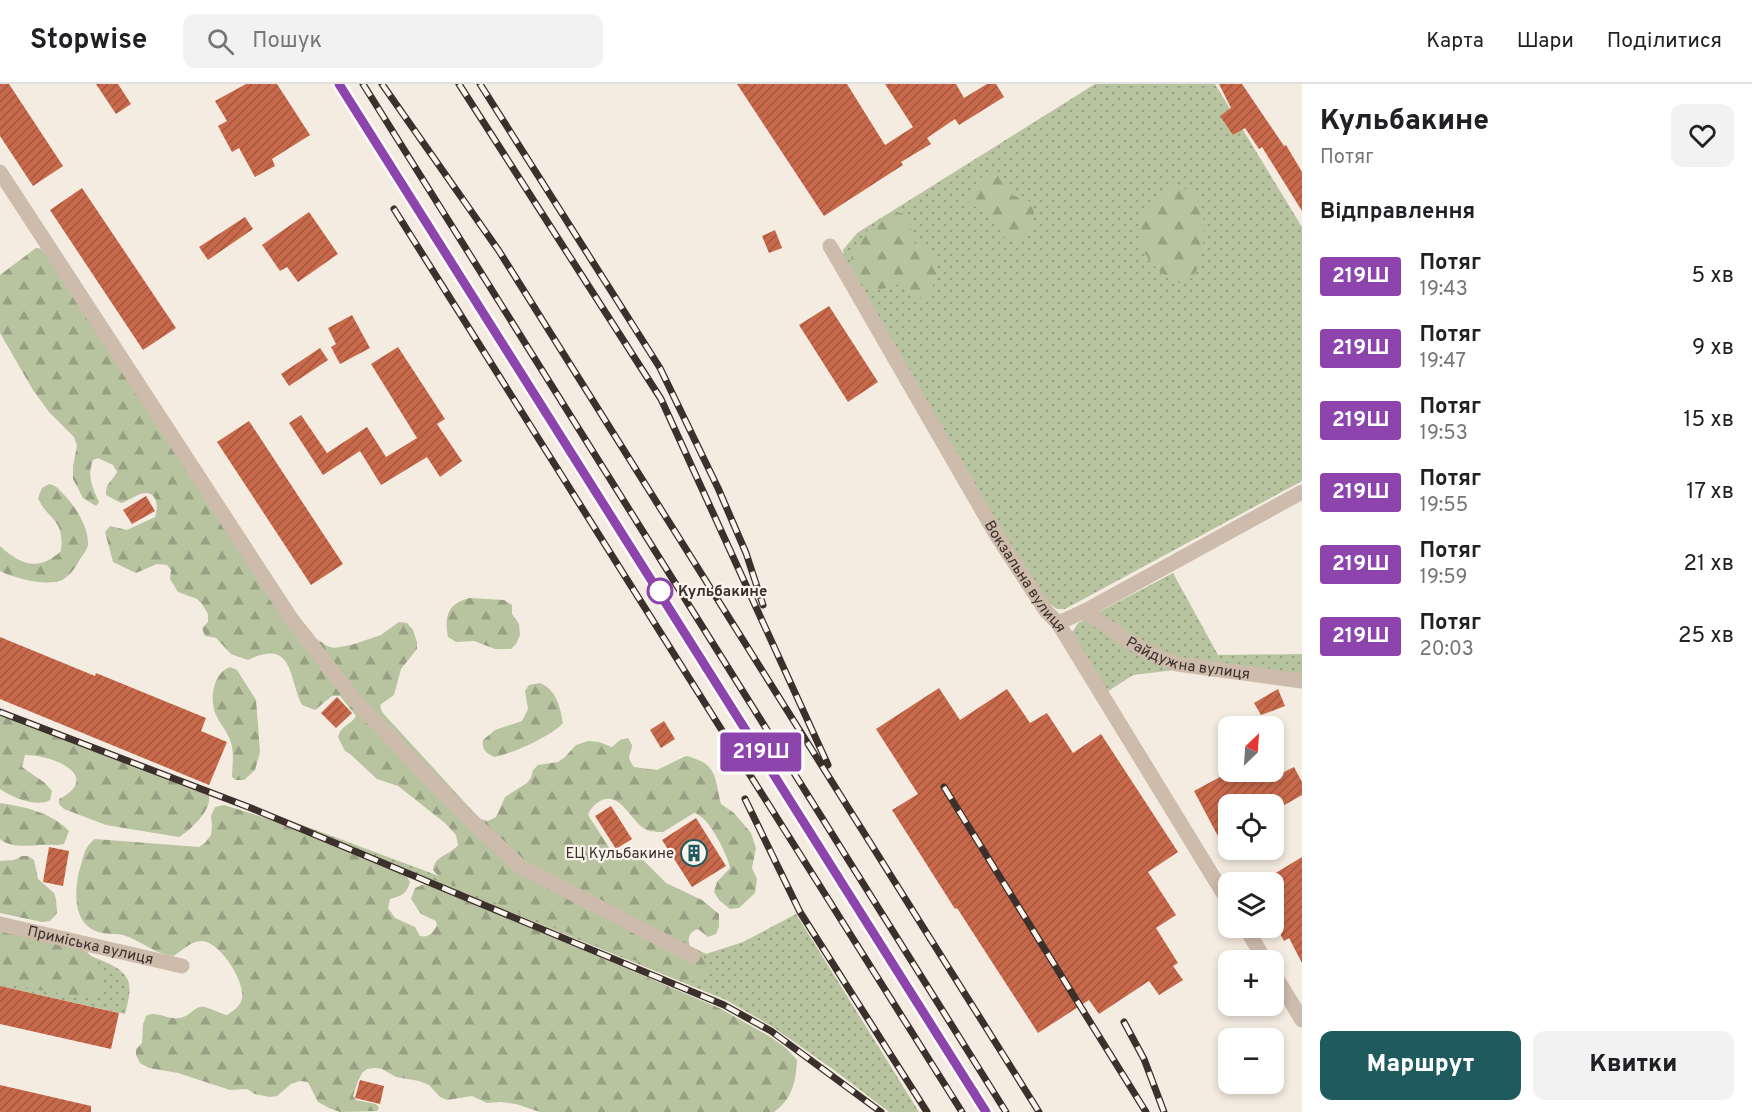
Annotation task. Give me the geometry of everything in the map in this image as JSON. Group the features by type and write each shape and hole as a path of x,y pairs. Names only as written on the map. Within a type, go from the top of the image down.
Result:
{"street":[{"path":"0,172 292,620 354,699 454,804 520,866 693,956"},
{"name":"Вокзальна вулиця","path":"830,246 997,536 1046,611 1058,623 1218,884"},
{"path":"1058,623 1085,611 1302,492"},
{"name":"Райдужна вулиця","path":"1085,611 1133,644 1177,664 1302,681"},
{"name":"Приміська вулиця","path":"0,924 182,966"},
{"path":"1284,990 1302,1020"}],"green space":[{"path":"1095,84 1215,84 1302,227 1302,481 1065,609 1057,609 1047,602 1001,533 844,259 843,250 857,233"},
{"path":"986,172 1001,177 1012,195 1033,203 1033,223 1023,237 1010,242 990,218 967,200 970,191"},
{"path":"1175,184 1191,192 1198,200 1204,229 1199,265 1189,280 1180,283 1166,276 1153,265 1143,250 1139,235 1140,224 1147,210 1165,190"},
{"path":"896,213 902,213 908,218 915,245 936,256 935,279 924,299 903,286 896,285 880,289 869,286 860,278 850,263 854,249 861,242 864,233"},
{"path":"36,248 44,249 311,635 334,648 381,635 399,622 407,623 413,630 417,649 401,669 394,695 380,705 382,712 480,819 488,821 496,817 505,797 527,783 538,765 558,762 576,745 588,741 612,747 620,740 628,738 632,745 629,758 634,767 657,770 686,756 709,767 713,772 721,804 734,813 751,833 756,848 752,868 757,879 755,893 739,908 730,909 719,900 714,892 717,882 730,868 726,854 716,836 699,815 694,813 661,832 645,829 614,800 600,801 592,807 588,815 610,849 616,853 630,851 638,855 666,883 702,900 719,914 719,927 716,934 708,937 698,929 689,937 692,949 709,964 710,972 704,978 683,980 440,878 433,870 434,865 439,858 458,845 456,835 445,823 398,786 377,779 345,751 338,737 356,716 340,696 332,696 315,710 302,705 291,673 282,657 263,654 248,660 231,654 216,638 205,636 202,628 208,622 208,614 197,599 178,592 170,579 171,570 167,565 157,564 136,573 113,562 105,532 110,526 127,530 155,517 156,502 151,494 147,493 121,503 106,495 108,485 117,472 113,465 98,458 93,460 90,476 99,502 96,506 83,498 73,479 77,446 74,437 49,412 33,390 0,333 0,275"},
{"path":"49,484 59,490 78,513 88,539 86,551 71,573 58,582 32,581 0,571 0,546 15,558 30,564 45,562 61,551 62,540 58,526 38,498 42,488"},
{"path":"1173,573 1218,655 1302,654 1302,685 1184,669 1133,675 1107,692 1071,634 1078,623"},
{"path":"470,598 504,600 512,605 512,614 519,624 520,635 511,649 495,649 474,641 456,642 448,637 449,612 457,603"},
{"path":"305,624 358,695 522,863 706,954 743,942 796,914 919,1112 889,1112 773,1027 726,1000 238,801 455,882 477,837 286,625"},
{"path":"230,667 237,670 256,700 260,752 255,770 244,780 236,780 232,777 232,745 216,715 213,702 216,681 224,670"},
{"path":"540,683 554,695 563,723 541,739 520,749 494,757 485,751 483,740 495,730 522,721 528,709 525,691 529,685"},
{"path":"4,715 204,792 209,795 207,807 195,825 179,837 106,825 64,809 59,804 59,799 72,790 76,782 75,775 69,768 48,758 25,755 22,767 45,783 52,791 50,800 38,803 11,795 0,789 0,716"},
{"path":"0,803 28,809 54,819 69,831 64,844 21,846 0,839"},
{"path":"224,805 269,819 406,875 410,882 407,889 390,899 388,908 395,918 415,927 420,936 431,934 437,925 436,921 421,914 411,899 415,888 427,883 719,1008 769,1036 786,1048 797,1060 796,1076 789,1096 774,1112 540,1112 516,1104 487,1103 472,1096 447,1100 440,1097 429,1085 396,1077 382,1069 375,1068 367,1069 362,1073 353,1096 356,1100 376,1104 379,1108 377,1111 340,1112 318,1102 308,1082 300,1081 291,1084 277,1096 270,1097 255,1094 247,1089 230,1090 178,1073 149,1068 140,1063 136,1055 136,1049 142,1043 146,1016 154,1014 179,1018 203,1007 227,1015 241,1001 240,982 223,955 209,943 202,941 193,943 173,956 160,953 126,936 93,930 81,917 78,909 76,890 79,872 86,849 95,839 199,847 211,835 211,816 215,807"},
{"path":"28,856 34,860 38,879 54,893 57,913 50,921 42,922 0,913 0,861 14,860"},
{"path":"0,929 81,946 99,964 102,982 99,991 86,998 0,981"},
{"path":"0,935 85,954 115,967 124,974 129,983 125,1014 0,986"}],"building":[{"path":"0,84 9,84 63,166 33,186 0,136"},
{"path":"96,84 118,84 131,104 116,114"},
{"path":"246,84 277,84 310,135 272,159 275,166 255,177 239,148 232,152 218,126 227,121 215,101"},
{"path":"737,84 847,84 885,145 913,127 885,84 956,84 964,98 987,84 996,84 1004,97 959,125 955,119 927,138 931,144 901,162 903,165 824,216"},
{"path":"1219,84 1242,84 1284,146 1286,145 1302,172 1302,211 1262,147 1259,149 1245,128 1233,135 1220,116 1231,108"},
{"path":"82,188 176,328 143,350 50,210"},
{"path":"309,212 338,254 298,282 287,267 280,271 262,245"},
{"path":"245,217 253,229 208,260 199,247"},
{"path":"775,230 782,248 769,253 762,236"},
{"path":"829,306 878,382 848,402 799,325"},
{"path":"352,315 370,348 340,364 331,347 336,344 328,328"},
{"path":"398,347 445,419 437,424 462,461 440,477 427,457 381,485 360,451 323,475 289,423 301,415 327,453 367,427 386,457 417,438 371,364"},
{"path":"320,348 328,360 289,386 281,374"},
{"path":"249,421 343,564 311,585 217,442"},
{"path":"146,496 155,511 132,524 123,510"},
{"path":"0,637 206,718 201,731 227,742 209,785 0,699"},
{"path":"939,688 960,720 1007,689 1030,723 1047,713 1073,753 1101,734 1178,852 1148,872 1176,915 1156,928 1178,963 1173,966 1183,980 1159,995 1149,981 1099,1014 1089,1000 1038,1033 892,810 918,794 876,729"},
{"path":"1278,689 1285,706 1261,715 1254,703"},
{"path":"337,697 352,713 336,728 321,713"},
{"path":"664,721 675,739 661,748 650,730"},
{"path":"1294,767 1302,782 1302,795 1284,805 1284,794 1218,794 1218,836 1194,791 1218,778 1218,782 1284,782 1284,772"},
{"path":"611,806 632,839 616,849 595,816"},
{"name":"ЕЦ Кульбакине","path":"696,818 726,866 692,887 662,840"},
{"path":"49,847 69,851 63,886 43,882"},
{"path":"1302,857 1302,963 1289,938 1284,941 1282,938 1284,872 1277,872"},
{"path":"0,986 119,1013 111,1049 0,1024"},
{"path":"360,1080 384,1086 380,1104 355,1098"},
{"path":"0,1085 91,1106 91,1112 0,1112"}],"railway":[{"path":"339,84 987,1112"},
{"path":"363,84 1006,1112"},
{"path":"382,84 499,251 1039,1112"},
{"path":"459,84 661,399 828,765"},
{"path":"480,84 660,368 718,488 746,553 763,605"},
{"path":"394,209 962,1112"},
{"path":"0,712 251,808 724,1005 771,1031 881,1112"},
{"path":"944,787 1146,1112"},
{"path":"745,799 800,912 927,1112"},
{"path":"1124,1022 1144,1059 1164,1112"}],"train":[{"name":"219Ш","path":"339,84 986,1112"}],"place":[{"name":"Кульбакине","path":"660,591"},
{"name":"ЕЦ Кульбакине","path":"694,853"}]}
